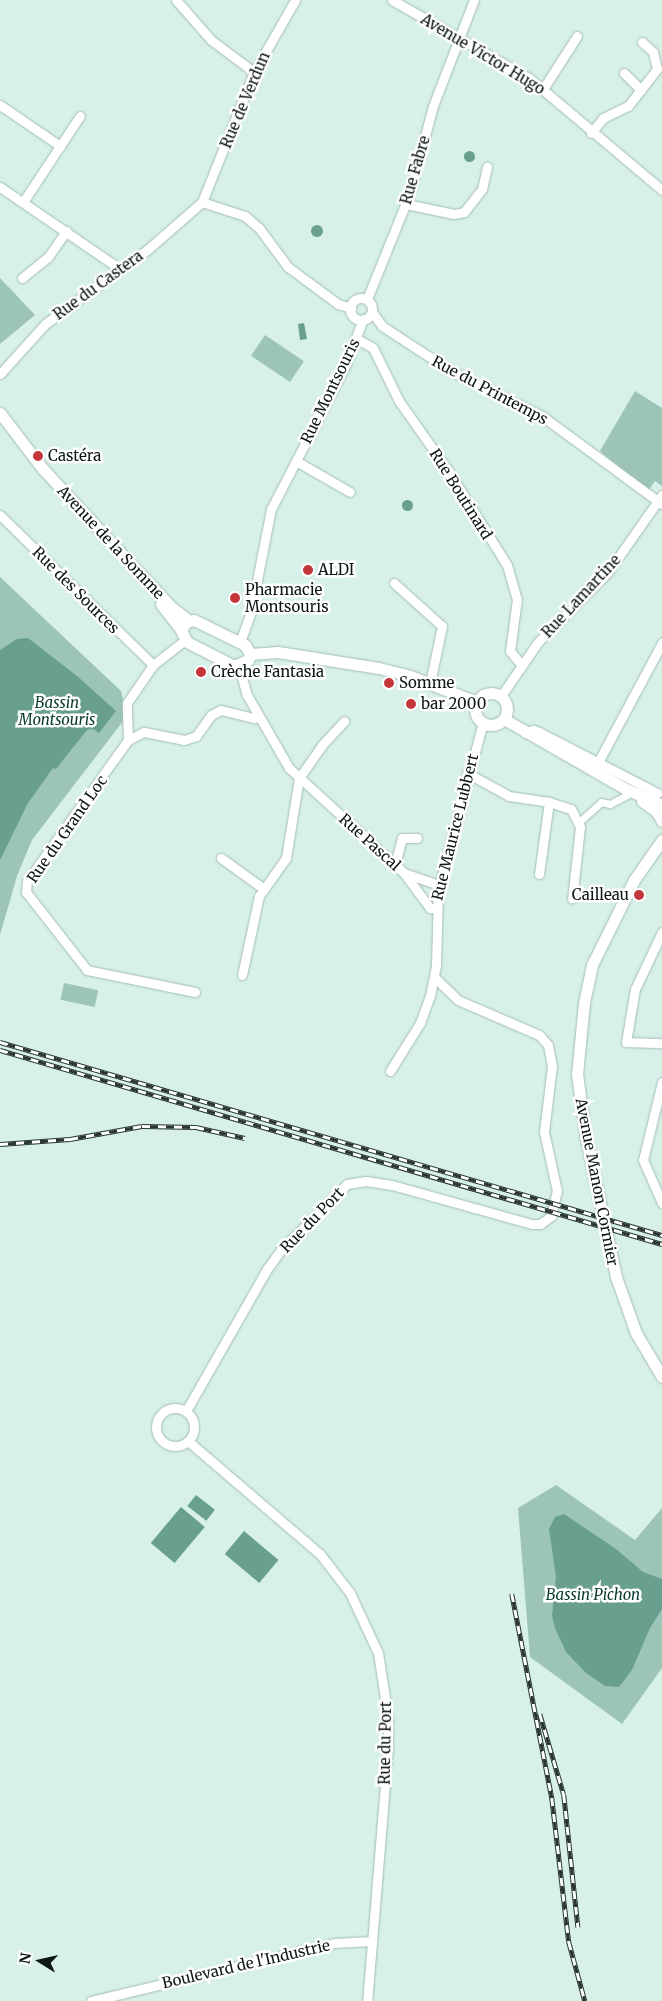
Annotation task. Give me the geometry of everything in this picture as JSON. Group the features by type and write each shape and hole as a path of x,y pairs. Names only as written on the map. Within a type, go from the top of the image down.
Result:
{"street":[{"path":"176,0 211,40 254,72"},
{"name":"Rue de Verdun","path":"202,202 254,72 295,0"},
{"name":"Avenue Victor Hugo","path":"392,0 542,89 591,133 662,190"},
{"name":"Rue Fabre","path":"367,299 406,204 433,106 474,0"},
{"path":"542,89 577,36"},
{"path":"591,133 603,118 628,106 657,69 653,52 642,42"},
{"path":"624,74 641,90"},
{"path":"0,105 60,146"},
{"path":"24,202 80,116"},
{"path":"406,204 454,214 464,212 482,190 487,167"},
{"path":"0,187 120,269"},
{"path":"202,202 245,216 259,228 288,267 338,304 351,308"},
{"name":"Rue du Castera","path":"0,374 45,324 147,250 202,202"},
{"path":"22,278 48,257 66,231"},
{"path":"356,299 367,299 372,312 362,320 354,316 351,308 356,299"},
{"name":"Rue du Printemps","path":"372,312 382,326 451,371 542,416 661,500"},
{"name":"Rue Montsouris","path":"240,642 249,619 271,510 357,339 362,320"},
{"name":"Rue Boutinard","path":"357,339 372,348 399,401 507,565 517,599 510,651 521,664"},
{"name":"Avenue de la Somme","path":"0,413 42,468 172,606 185,630"},
{"name":"Avenue de la Somme","path":"0,428 185,630"},
{"name":"Rue Montsouris","path":"296,461 350,492"},
{"name":"Rue Lamartine","path":"501,696 521,664 538,642 608,572 661,500"},
{"name":"Rue des Sources","path":"0,515 153,665"},
{"path":"394,583 442,626 430,683"},
{"path":"185,630 240,642 250,654"},
{"path":"185,630 153,665 127,703 128,740 144,732 184,740 196,736 211,716 221,710 254,718 258,716"},
{"path":"185,630 234,666 244,664 250,654"},
{"path":"596,766 662,643"},
{"path":"250,654 278,652 379,668 430,683 477,702"},
{"name":"Rue Pascal","path":"239,666 247,695 289,768 395,864 430,908 435,908"},
{"path":"488,694 501,696 507,710 504,719 496,724 483,722 477,715 477,702 488,694"},
{"path":"504,719 525,733 657,796 662,805"},
{"path":"242,975 259,896 286,858 299,778 320,746 344,721"},
{"name":"Rue Maurice Lubbert","path":"390,1072 420,1023 434,978 435,908 439,885 448,860 468,773 483,722"},
{"name":"Rue du Grand Loc","path":"128,740 28,881 26,892 87,970 195,992"},
{"path":"596,766 657,812 662,821"},
{"path":"468,773 509,796 549,802 571,809 580,827 572,899"},
{"path":"578,823 601,802 610,804 627,791 657,796"},
{"path":"539,874 549,802"},
{"path":"395,864 402,838 417,838"},
{"name":"Avenue Manon Cormier","path":"662,840 626,895 592,965 584,1003 578,1074 586,1139 616,1277 636,1333 662,1377"},
{"name":"Avenue Manon Cormier","path":"626,895 662,853"},
{"path":"221,858 264,889"},
{"path":"404,873 439,885"},
{"path":"662,932 635,989 626,1042 662,1043"},
{"name":"Rue du Port","path":"186,1411 267,1269 320,1209 347,1184 359,1181 392,1185 532,1224 540,1224 551,1216 557,1191 544,1132 552,1066 548,1045 539,1035 458,1000 434,978"},
{"path":"662,1082 644,1147 643,1160 662,1203"},
{"path":"167,1409 186,1411 195,1425 188,1441 170,1445 159,1438 156,1425 167,1409"},
{"name":"Rue du Port","path":"188,1441 320,1554 350,1593 378,1653 388,1709 388,1748 367,2001"},
{"name":"Boulevard de l'Industrie","path":"91,2001 334,1942 372,1941"}],"green space":[{"path":"0,278 35,315 0,344"},
{"path":"265,335 304,361 290,382 251,356"},
{"path":"635,391 662,408 662,486 655,481 648,491 600,451"},
{"name":"Bassin Montsouris","path":"0,577 121,691 127,716 32,840 17,876 0,935"},
{"path":"64,983 98,990 95,1007 60,1000"},
{"name":"Bassin Pichon","path":"556,1485 635,1540 662,1508 662,1668 622,1724 530,1657 518,1508"}],"shaded area":[{"path":"469,150 475,156 469,162 463,156"},
{"path":"317,225 323,231 317,237 311,231"},
{"path":"304,323 307,339 300,340 298,324"},
{"path":"407,499 413,505 407,511 401,505"},
{"name":"Bassin Montsouris","path":"28,638 77,676 116,711 99,733 93,729 87,730 56,769 53,768 28,803 0,860 0,650 17,639"},
{"path":"196,1495 215,1510 206,1521 187,1506"},
{"path":"181,1507 205,1527 175,1563 151,1543"},
{"name":"Bassin Pichon","path":"564,1514 616,1549 643,1572 662,1579 662,1609 650,1628 632,1670 619,1687 605,1686 586,1673 566,1652 555,1628 552,1616 556,1577 549,1529 555,1517"},
{"path":"244,1531 278,1560 259,1583 225,1554"}],"railway":[{"path":"0,1042 662,1235"},
{"path":"0,1050 662,1244"},
{"path":"0,1144 70,1139 142,1126 196,1127 245,1138"},
{"path":"512,1594 552,1798 569,1942 585,2001"},
{"path":"540,1714 564,1795 578,1927"}],"place":[{"name":"Castéra","path":"38,456"},
{"name":"ALDI","path":"308,570"},
{"name":"Pharmacie Montsouris","path":"235,598"},
{"name":"Crèche Fantasia","path":"201,672"},
{"name":"Somme","path":"389,683"},
{"name":"bar 2000","path":"411,704"},
{"name":"Cailleau","path":"639,895"}]}
